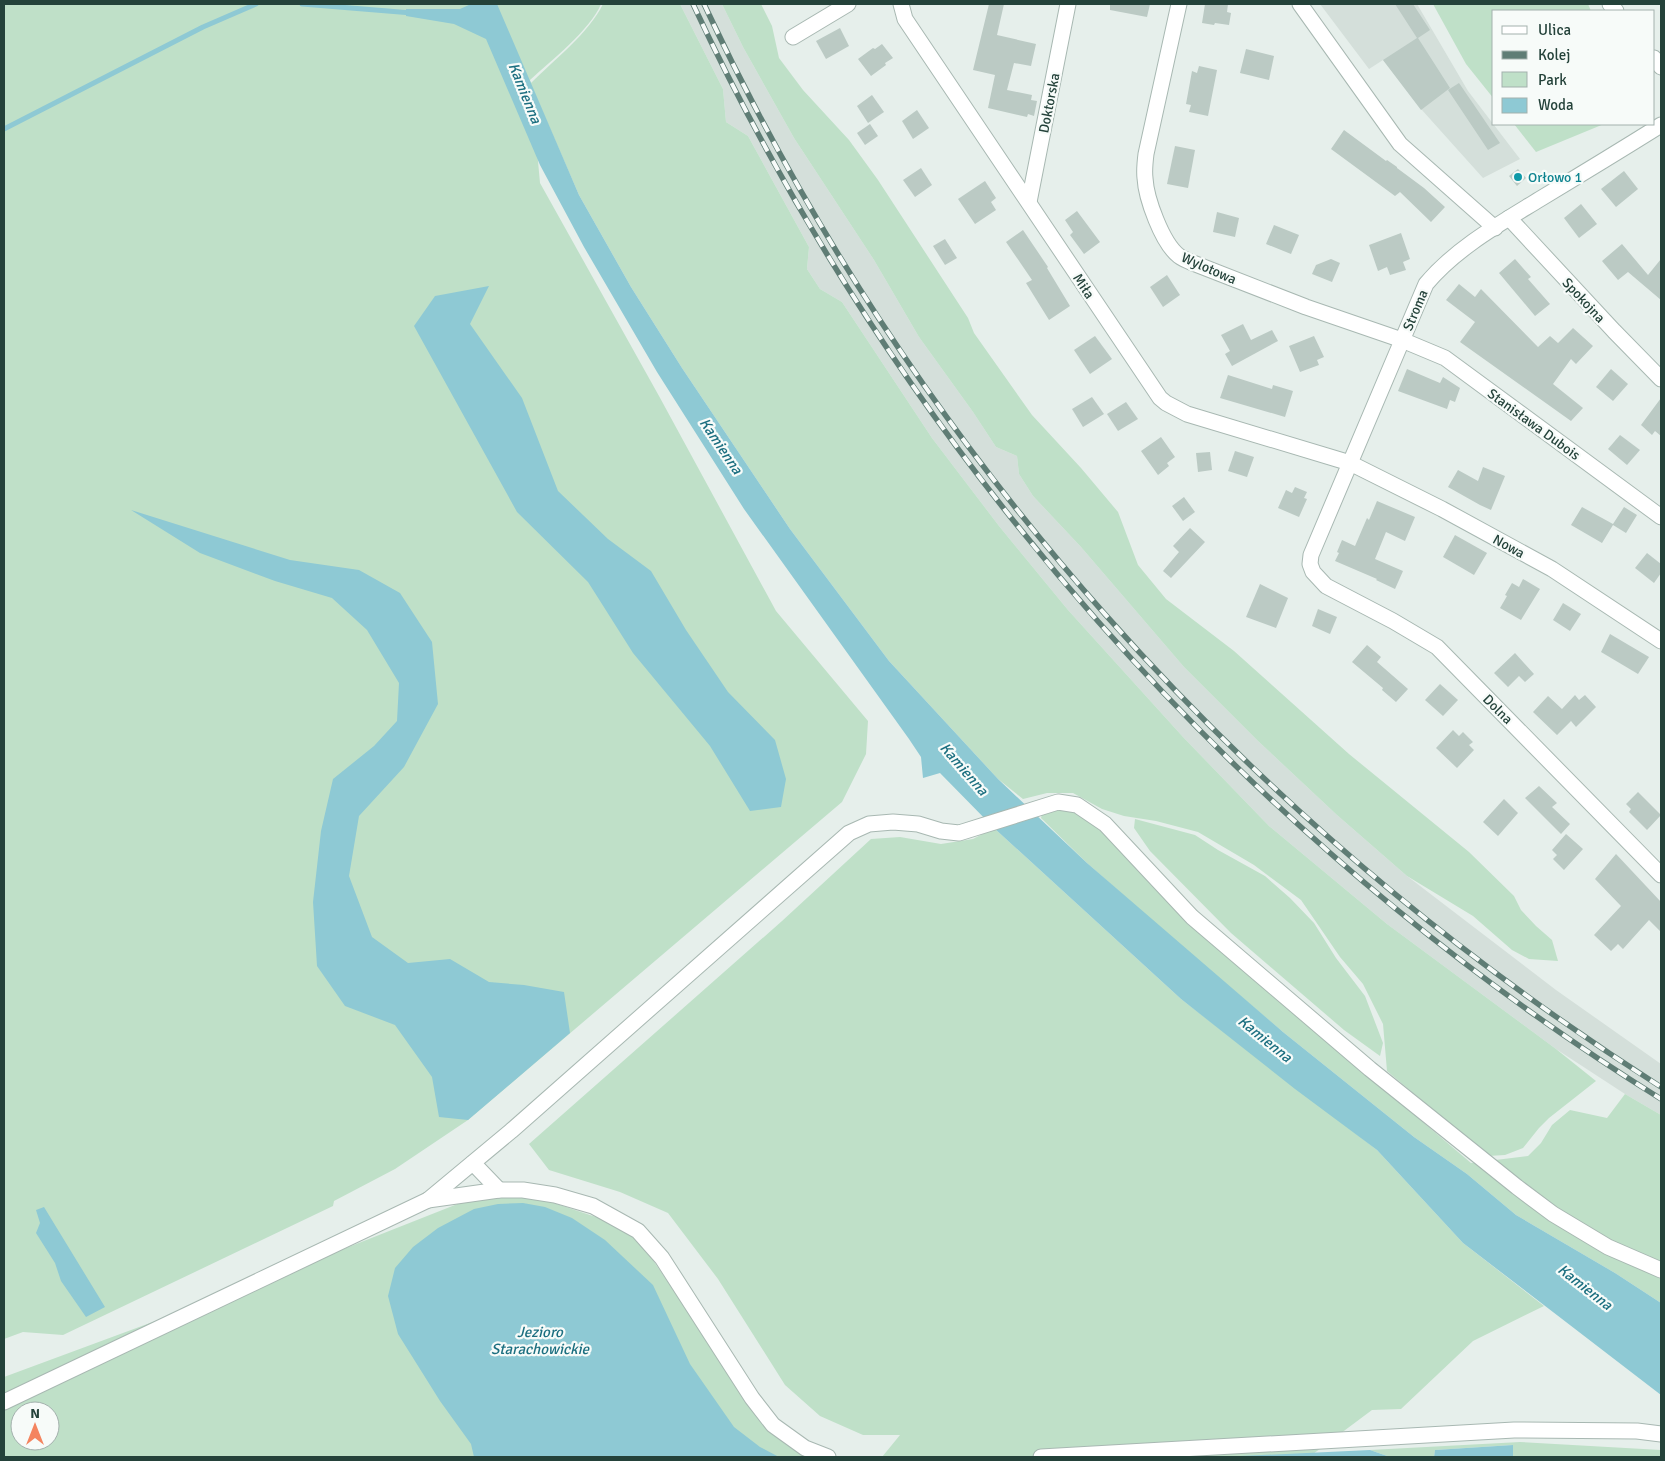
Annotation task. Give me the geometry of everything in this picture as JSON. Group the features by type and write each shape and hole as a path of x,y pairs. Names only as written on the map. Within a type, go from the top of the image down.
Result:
{"street":[{"path":"793,37 848,4"},
{"name":"Miła","path":"901,4 905,19 1160,398 1188,414 1350,463"},
{"name":"Doktorska","path":"1029,202 1068,4"},
{"name":"Wylotowa","path":"1179,4 1146,154 1144,178 1148,196 1170,248 1179,256 1193,263 1306,307 1402,340"},
{"path":"1300,4 1400,144 1495,228"},
{"name":"Stroma","path":"1313,572 1310,564 1311,555 1426,284 1435,273 1495,228 1661,125"},
{"name":"Spokojna","path":"1510,218 1661,379"},
{"name":"Stanisława Dubois","path":"1402,340 1445,358 1661,517"},
{"name":"Nowa","path":"1350,463 1442,509 1552,570 1661,641"},
{"name":"Dolna","path":"1313,572 1326,586 1402,626 1437,647 1661,875"},
{"path":"4,1402 428,1200 473,1163 850,833 869,824 893,822 918,824 941,832 959,832 1058,802 1077,805 1105,824 1192,917 1370,1069 1502,1175 1553,1214 1608,1247 1661,1270"},
{"path":"473,1163 499,1190"},
{"path":"428,1200 499,1190 523,1190 555,1195 593,1206 638,1231 662,1258 752,1398 773,1425 805,1448 828,1457"},
{"path":"1041,1457 1514,1430 1637,1431 1661,1434"}],"shaded area":[{"path":"680,4 722,4 743,47 794,138 874,260 919,337 996,447 1017,456 1019,474 1033,496 1081,547 1184,667 1258,741 1337,815 1407,876 1556,990 1661,1064 1661,1115 1556,1049 1387,924 1269,826 1183,737 1068,610 999,526 932,438 842,302 820,289 807,269 809,247 748,136 726,122 723,89"},
{"path":"1320,4 1417,4 1468,91 1492,122 1492,125 1494,125 1520,159 1483,178 1422,110 1383,60 1369,69"}],"green space":[{"path":"4,4 601,4 596,14 580,34 530,80 531,83 580,36 597,15 603,4 680,4 723,89 726,122 748,136 809,247 807,269 820,289 842,302 932,438 999,526 1068,610 1183,737 1269,826 1387,924 1556,1049 1596,1081 1549,1118 1523,1148 1505,1155 1488,1156 1387,1071 1383,1024 1363,984 1340,957 1301,900 1254,865 1198,832 1156,821 1124,816 1102,809 1073,793 1047,793 1023,799 998,779 889,661 790,529 682,368 631,287 579,195 531,85 540,183 776,611 868,721 866,754 842,802 468,1120 395,1169 334,1201 333,1206 63,1335 23,1332 4,1339"},
{"path":"722,4 761,4 772,26 779,58 803,90 849,140 878,180 968,318 974,333 1032,415 1081,468 1118,512 1138,565 1166,599 1234,651 1349,754 1469,852 1514,896 1521,910 1552,940 1558,961 1529,959 1512,950 1473,916 1407,876 1337,815 1258,741 1184,667 1081,547 1033,496 1019,474 1017,456 996,447 919,337 874,260 794,138 743,47"},
{"path":"1433,4 1588,4 1591,10 1492,10 1492,96 1466,64"},
{"path":"1515,125 1602,125 1536,152"},
{"path":"1043,810 1072,811 1088,819 1111,840 1183,918 1471,1163 1528,1156 1541,1143 1552,1125 1570,1110 1607,1118 1625,1094 1661,1115 1661,1303 1615,1273 1516,1215 1467,1174 1414,1137 1283,1032 1087,863 1041,818"},
{"path":"1135,819 1195,835 1265,876 1290,898 1314,923 1336,958 1365,996 1383,1043 1380,1056 1344,1030 1231,933 1150,851 1134,828"},
{"path":"994,828 1181,999 1377,1150 1463,1243 1544,1306 1473,1341 1401,1409 1372,1410 1309,1457 882,1457 900,1435 863,1435 820,1416 785,1385 718,1279 668,1213 620,1192 549,1170 529,1144 782,921 871,839 900,837 941,844 973,839"},
{"path":"503,1186 632,1229 767,1429 834,1457 4,1457 4,1377 250,1286"},
{"path":"1520,1442 1661,1450 1661,1457 1513,1457 1513,1445 1435,1450 1434,1457 1390,1457 1370,1450"}],"water":[{"name":"Kamienna","path":"471,4 497,4 579,195 631,287 682,368 790,529 889,661 998,779 1087,863 1283,1032 1414,1137 1467,1174 1516,1215 1615,1273 1661,1303 1661,1395 1463,1243 1377,1150 1295,1089 1181,999 994,828 940,773 923,778 921,757 744,509 657,372 584,247 540,165 486,39 454,24 406,16 406,9 460,9"},
{"path":"489,286 470,324 522,398 558,491 608,539 651,571 686,630 728,692 775,740 786,779 781,807 750,811 710,746 633,653 588,582 517,512 414,326 435,296"},
{"path":"131,510 290,560 359,570 400,593 432,642 438,704 404,767 359,816 349,876 372,937 408,963 450,959 489,982 524,985 564,992 570,1033 468,1120 439,1117 432,1077 395,1025 345,1006 317,966 313,902 321,831 333,779 374,746 397,721 399,683 367,630 332,598 275,581 200,553"},
{"name":"Jezioro Starachowickie","path":"523,1203 545,1207 572,1218 605,1240 653,1285 690,1364 734,1427 760,1447 779,1457 474,1457 471,1444 440,1401 398,1334 388,1296 395,1268 413,1247 438,1228 474,1209 498,1204"},
{"path":"44,1207 105,1307 86,1317 61,1281 55,1263 36,1233 40,1223 36,1210"},
{"path":"1513,1445 1513,1457 1434,1457 1435,1450"},
{"path":"1370,1450 1390,1457 1219,1457"}],"building":[{"path":"989,4 1004,4 997,35 1036,44 1031,66 1014,63 1007,90 1032,95 1031,100 1037,101 1034,116 1028,114 1027,117 988,108 995,75 973,70"},
{"path":"1110,4 1150,4 1147,17 1110,10"},
{"path":"1205,4 1228,4 1227,12 1231,13 1229,25 1202,23"},
{"path":"1395,4 1413,4 1430,30 1418,38 1450,88 1421,110 1383,60 1417,38"},
{"path":"840,28 849,46 826,59 816,41"},
{"path":"882,44 893,58 871,76 858,59"},
{"path":"1246,49 1274,56 1269,80 1240,73"},
{"path":"1199,66 1217,70 1208,116 1189,112 1191,105 1186,104 1192,71 1197,73"},
{"path":"1459,83 1500,143 1488,150 1448,90"},
{"path":"872,95 884,112 868,123 857,106"},
{"path":"917,110 929,128 913,139 902,121"},
{"path":"870,124 878,136 865,145 857,133"},
{"path":"1344,130 1397,167 1445,207 1431,222 1400,192 1395,196 1331,149"},
{"path":"1175,146 1195,150 1188,188 1167,184"},
{"path":"921,168 932,185 915,197 903,180"},
{"name":"Orłowo 1","path":"1518,169 1526,178 1517,186 1509,176"},
{"path":"1624,171 1638,189 1616,207 1601,189"},
{"path":"985,181 996,198 991,202 996,210 975,224 958,199"},
{"path":"1581,204 1597,224 1579,238 1564,218"},
{"path":"1077,211 1100,242 1084,254 1070,235 1073,232 1065,220"},
{"path":"1217,212 1239,218 1235,237 1213,232"},
{"path":"1274,225 1299,235 1291,254 1266,244"},
{"path":"1023,230 1048,267 1070,306 1049,320 1026,283 1032,280 1006,242"},
{"path":"1401,233 1410,259 1403,262 1406,270 1390,275 1387,267 1378,271 1369,245"},
{"path":"945,239 957,258 945,265 933,246"},
{"path":"1622,244 1648,275 1661,259 1661,300 1628,272 1618,280 1602,261"},
{"path":"1331,259 1340,263 1332,282 1312,274 1316,265"},
{"path":"1515,259 1531,277 1528,279 1550,304 1535,316 1499,273"},
{"path":"1167,275 1180,295 1163,307 1150,287"},
{"path":"1459,284 1475,297 1481,289 1538,347 1550,336 1558,343 1573,328 1593,346 1576,364 1571,359 1553,384 1583,408 1571,421 1460,342 1475,322 1446,300"},
{"path":"1243,324 1251,340 1272,330 1278,341 1232,366 1225,354 1230,351 1221,335"},
{"path":"1095,336 1112,359 1090,374 1074,350"},
{"path":"1314,336 1324,357 1317,360 1319,365 1300,372 1289,346"},
{"path":"1407,369 1440,383 1443,377 1460,388 1455,402 1450,400 1447,409 1398,391"},
{"path":"1611,369 1628,384 1613,401 1596,387"},
{"path":"1228,375 1272,389 1273,385 1293,391 1285,417 1220,398"},
{"path":"1092,397 1104,414 1083,427 1072,409"},
{"path":"1661,398 1661,436 1655,431 1652,435 1641,425"},
{"path":"1126,402 1138,419 1118,431 1107,414"},
{"path":"1620,435 1640,450 1627,465 1608,449"},
{"path":"1161,437 1175,457 1167,463 1169,466 1158,475 1141,451"},
{"path":"1235,451 1254,457 1247,477 1228,471"},
{"path":"1210,452 1212,470 1198,472 1196,453"},
{"path":"1483,467 1505,476 1491,510 1448,487 1458,470 1478,481"},
{"path":"1295,487 1307,492 1304,498 1307,499 1299,517 1278,508 1286,490 1292,493"},
{"path":"1184,497 1195,512 1183,521 1172,506"},
{"path":"1377,501 1415,517 1405,541 1386,532 1375,559 1403,571 1395,589 1335,561 1342,540 1355,546 1367,518 1369,520"},
{"path":"1582,507 1613,524 1624,507 1637,515 1626,533 1613,525 1602,543 1571,525"},
{"path":"1190,528 1205,542 1171,578 1163,571 1179,552 1173,546"},
{"path":"1455,535 1487,553 1474,575 1443,557"},
{"path":"1647,553 1661,564 1661,573 1654,583 1635,568"},
{"path":"1523,579 1540,589 1521,620 1500,608 1512,583 1519,587"},
{"path":"1260,584 1288,598 1276,628 1246,617"},
{"path":"1563,603 1581,614 1570,631 1553,620"},
{"path":"1318,609 1337,617 1330,634 1312,626"},
{"path":"1610,634 1649,657 1638,674 1601,652"},
{"path":"1367,645 1381,657 1377,662 1408,689 1396,702 1382,690 1383,688 1352,662"},
{"path":"1515,653 1534,674 1525,682 1519,676 1508,687 1494,673"},
{"path":"1440,684 1458,700 1443,716 1425,700"},
{"path":"1575,695 1579,700 1585,695 1596,707 1576,727 1571,721 1557,735 1533,712 1548,696 1562,709"},
{"path":"1453,730 1459,736 1463,732 1473,742 1469,745 1474,750 1457,768 1436,748"},
{"path":"1539,786 1557,803 1552,807 1570,824 1561,834 1525,798"},
{"path":"1638,792 1661,815 1647,830 1629,812 1631,809 1626,804"},
{"path":"1504,799 1518,813 1498,836 1483,822"},
{"path":"1566,834 1583,849 1564,870 1553,859 1557,855 1552,850"},
{"path":"1616,854 1661,902 1661,932 1649,920 1623,949 1618,944 1611,951 1594,935 1621,906 1595,879"}],"waterway":[{"path":"4,129 203,27 256,4"},
{"path":"302,4 412,13"}],"railway":[{"path":"693,4 777,169 873,327 980,478 1098,621 1225,756 1362,880 1507,995 1661,1099"},
{"path":"704,4 788,168 883,325 989,474 1105,614 1230,746 1365,869 1509,983 1661,1087"}],"place":[{"name":"Orłowo 1","path":"1518,177"}]}
